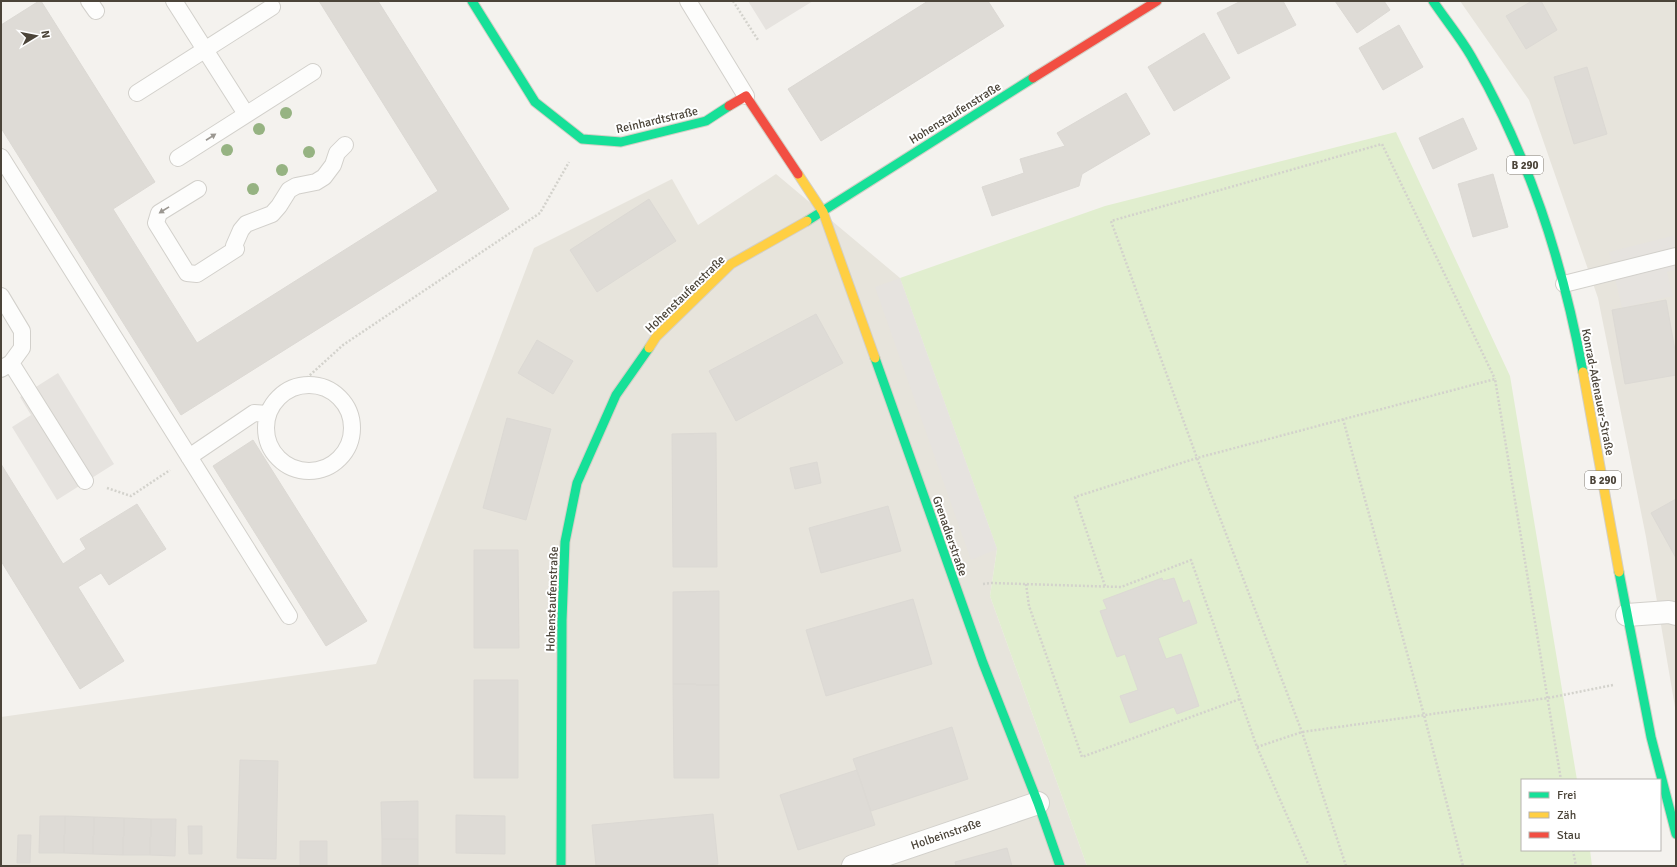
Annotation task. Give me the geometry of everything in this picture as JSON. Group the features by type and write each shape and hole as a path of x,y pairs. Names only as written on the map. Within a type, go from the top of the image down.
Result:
{"street":[{"path":"472,1 535,102 582,139"},
{"name":"Hohenstaufenstraße","path":"561,866 563,604 565,542 577,483 616,395 656,336 731,264 823,212 935,139 1157,1"},
{"name":"Konrad-Adenauer-Straße","path":"1433,1 1470,54 1502,114 1528,171 1548,227 1564,284 1578,345 1639,679 1654,752 1676,834"},
{"path":"746,96 823,212"},
{"name":"Reinhardtstraße","path":"582,139 621,142 706,121 746,96"},
{"name":"Grenadierstraße","path":"823,212 983,663 1038,803 1060,866"},
{"path":"1627,615 1669,612 1676,614"},
{"name":"Holbeinstraße","path":"853,866 1038,803"}],"lane":[{"path":"174,1 246,114"},
{"path":"688,1 746,96"},
{"path":"137,93 272,7"},
{"path":"178,158 313,72"},
{"path":"198,189 159,213 156,223 187,273 197,274 235,247 241,230 246,224 272,214 289,190 296,186 316,182 324,177 333,165 337,153 345,144"},
{"path":"1,157 288,616"},
{"path":"1564,284 1676,256"},
{"path":"1,296 22,331 22,348 6,366 85,481"},
{"path":"312,385 326,388 338,396 346,407 351,420 352,434 347,448 338,459 327,467 313,470 299,469 286,464 276,454 269,442 266,428 268,414 275,401 286,392 298,386 312,385"},
{"path":"189,457 254,413 268,414"}],"path":[{"path":"733,1 758,40"},
{"path":"298,386 344,345 540,213 582,139"},
{"path":"1346,866 1302,732 1197,458 1111,221 1382,144 1495,379 1561,779"},
{"path":"1104,586 1075,497 1197,458 1495,379"},
{"path":"1343,419 1424,715 1462,866"},
{"path":"131,496 189,457"},
{"path":"956,588 992,583 1121,587 1191,560 1257,747 1309,866"},
{"path":"1026,584 1029,606 1082,757 1240,699"},
{"path":"1257,747 1302,732 1548,698 1639,679"},
{"path":"1573,851 1576,866"}],"shaded area":[{"path":"748,1 813,1 766,30"},
{"path":"1460,1 1676,1 1676,713 1646,537 1598,298 1529,100"},
{"path":"776,174 900,278 997,549 990,596 1087,866 1,866 1,717 376,664 534,248 672,179 698,225"},
{"path":"1676,235 1676,270 1667,272 1673,296 1622,308 1609,252"},
{"path":"900,278 997,549 971,560 875,287"},
{"path":"58,373 114,464 57,500 12,427 31,415 20,397"}],"green space":[{"path":"1396,132 1510,376 1577,779 1521,779 1521,851 1590,851 1592,866 1087,866 990,596 997,549 900,278 1105,206"}],"building":[{"path":"41,1 155,182 113,209 197,343 438,191 319,1 378,1 509,209 181,415 1,128 1,25"},
{"path":"928,1 988,1 1004,26 821,141 788,89"},
{"path":"1241,1 1283,1 1296,25 1238,54 1217,13"},
{"path":"1335,1 1384,1 1390,10 1357,33"},
{"path":"1532,1 1541,1 1557,30 1526,49 1506,16"},
{"path":"1399,25 1423,67 1383,90 1359,48"},
{"path":"1204,33 1230,78 1174,111 1148,67"},
{"path":"1587,67 1607,134 1574,144 1554,77"},
{"path":"1126,93 1150,134 1082,174 1079,186 992,216 982,187 1024,173 1020,159 1065,146 1057,133"},
{"path":"1463,118 1477,149 1433,169 1419,138"},
{"path":"1493,174 1508,227 1473,237 1458,184"},
{"path":"649,199 676,241 597,292 570,250"},
{"path":"1666,300 1676,356 1676,375 1625,384 1612,310"},
{"path":"816,314 843,363 736,421 709,371"},
{"path":"537,340 573,361 553,394 518,373"},
{"path":"507,418 551,429 526,520 483,508"},
{"path":"716,433 717,567 673,567 672,434"},
{"path":"253,440 367,621 326,646 213,466"},
{"path":"817,462 821,483 795,489 790,468"},
{"path":"1,464 63,564 86,549 80,539 137,504 166,549 109,585 101,573 78,587 124,661 80,689 1,561"},
{"path":"1676,499 1676,558 1651,513"},
{"path":"888,506 901,551 821,573 809,528"},
{"path":"474,550 518,550 519,648 474,648"},
{"path":"1162,578 1163,581 1174,578 1183,603 1189,600 1197,623 1158,638 1166,659 1181,654 1199,706 1177,714 1174,707 1130,723 1120,696 1138,690 1125,654 1117,657 1100,611 1107,609 1103,600"},
{"path":"719,591 719,685 673,684 673,592"},
{"path":"913,599 932,664 826,696 806,630"},
{"path":"474,680 518,680 518,778 474,778"},
{"path":"673,684 719,685 719,778 674,778"},
{"path":"952,727 968,779 871,811 853,759"},
{"path":"240,760 278,761 276,859 237,858"},
{"path":"857,770 875,825 798,850 780,795"},
{"path":"418,801 418,839 382,839 381,802"},
{"path":"713,814 718,864 695,866 596,866 592,825"},
{"path":"456,815 505,816 505,854 456,853"},
{"path":"40,816 65,816 64,853 39,853"},
{"path":"65,816 94,817 93,854 64,853"},
{"path":"94,817 124,818 123,855 93,854"},
{"path":"124,818 151,819 150,855 123,855"},
{"path":"151,819 176,819 175,856 150,855"},
{"path":"188,826 202,826 202,854 189,854"},
{"path":"18,835 31,835 30,863 17,863"},
{"path":"382,839 418,839 418,866 382,866"},
{"path":"300,841 327,841 327,866 300,866"},
{"path":"1007,848 1012,866 956,866 955,862"}],"traffic: fast":[{"path":"472,1 535,102 582,139 621,142 706,121 729,106"},
{"path":"1433,1 1471,56 1492,94 1526,170 1554,249 1575,330 1583,372"},
{"path":"807,221 1033,78"},
{"path":"561,866 562,620 565,542 577,483 616,395 649,348"},
{"path":"875,358 983,663 1038,803 1060,866"},
{"path":"1619,572 1651,737 1676,834"}],"traffic: slow":[{"path":"798,174 823,212 875,358"},
{"path":"649,348 656,337 731,264 807,221"},
{"path":"1583,372 1619,572"}],"traffic: jam":[{"path":"1033,78 1157,1"},
{"path":"729,106 746,96 798,174"}]}
